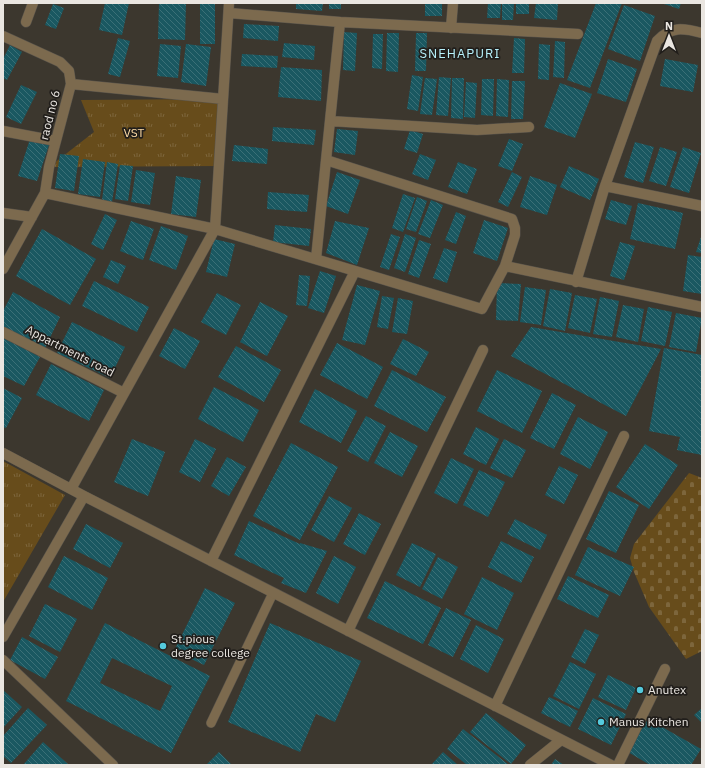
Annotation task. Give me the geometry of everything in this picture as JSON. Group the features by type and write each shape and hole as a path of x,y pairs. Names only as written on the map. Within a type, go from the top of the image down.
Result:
{"street":[{"path":"26,22 33,3"},
{"path":"451,28 453,3"},
{"path":"71,490 215,229 229,8 340,22 578,34"},
{"path":"316,259 340,22"},
{"path":"576,282 605,186 657,41 665,33 674,30 688,29 702,34"},
{"path":"3,36 60,62 69,71 71,84"},
{"name":"raod no 6","path":"3,269 46,193 49,167 71,84 223,99"},
{"path":"330,121 477,130 529,127"},
{"path":"3,130 56,141"},
{"path":"46,193 215,229 482,309 505,266 515,235 515,228 512,219 326,160"},
{"path":"605,186 702,206"},
{"path":"3,213 32,217"},
{"path":"505,266 702,307"},
{"path":"211,562 354,270"},
{"name":"Appartments road","path":"3,332 124,393"},
{"path":"348,631 483,350"},
{"path":"495,706 624,436"},
{"path":"3,453 71,490 211,562 611,765"},
{"path":"3,637 84,496"},
{"path":"3,660 112,765"},
{"path":"618,765 666,669"},
{"path":"530,765 561,740"}],"lane":[{"path":"211,723 273,593"}],"green space":[{"name":"VST","path":"219,99 219,166 49,167 94,132 81,100"},
{"path":"3,461 65,495 3,602"},
{"path":"689,473 702,478 702,651 686,659 649,607 634,572 630,558 634,544"}],"building":[{"path":"105,3 129,3 122,35 99,30"},
{"path":"159,3 186,3 185,40 158,39"},
{"path":"200,3 215,3 215,44 200,44"},
{"path":"296,3 323,3 322,11 296,9"},
{"path":"329,3 341,3 341,9 329,9"},
{"path":"425,3 442,3 442,16 425,16"},
{"path":"488,3 501,3 500,18 487,18"},
{"path":"502,3 514,3 513,20 502,20"},
{"path":"516,3 529,3 529,14 516,14"},
{"path":"536,3 558,3 557,20 534,18"},
{"path":"596,3 622,3 590,88 567,80"},
{"path":"661,3 681,3 679,9"},
{"path":"53,4 64,8 56,29 45,25"},
{"path":"624,5 655,16 640,61 608,49"},
{"path":"244,24 279,26 278,41 243,38"},
{"path":"344,32 357,33 355,71 343,70"},
{"path":"387,33 399,33 398,72 386,71"},
{"path":"416,33 427,33 426,71 415,71"},
{"path":"373,34 383,34 382,69 372,68"},
{"path":"118,38 130,41 120,77 108,74"},
{"path":"514,38 525,39 524,73 512,73"},
{"path":"555,41 565,42 564,78 553,77"},
{"path":"284,43 315,46 314,60 282,57"},
{"path":"160,44 181,46 178,78 157,76"},
{"path":"186,44 211,47 206,86 181,82"},
{"path":"539,44 550,45 549,80 538,79"},
{"path":"10,45 22,52 7,80 3,78 3,59"},
{"path":"242,54 278,56 277,68 241,66"},
{"path":"608,59 637,69 626,102 597,93"},
{"path":"665,59 698,65 693,92 660,86"},
{"path":"281,67 322,70 321,101 278,97"},
{"path":"412,75 423,77 418,111 407,109"},
{"path":"439,77 451,78 448,116 436,115"},
{"path":"425,78 437,79 432,115 420,114"},
{"path":"452,78 464,78 463,119 451,118"},
{"path":"482,79 494,79 493,116 481,115"},
{"path":"497,79 509,80 508,117 496,116"},
{"path":"512,81 525,81 523,119 511,119"},
{"path":"466,82 477,83 475,118 464,117"},
{"path":"560,83 592,94 575,138 544,127"},
{"path":"21,85 37,92 21,124 6,117"},
{"path":"273,127 316,130 314,145 272,141"},
{"path":"337,129 358,131 355,155 334,152"},
{"path":"410,130 423,134 417,153 404,149"},
{"path":"30,139 49,145 37,181 18,176"},
{"path":"509,139 523,144 512,171 498,166"},
{"path":"635,142 654,147 643,183 624,177"},
{"path":"234,145 268,149 267,164 232,161"},
{"path":"660,147 677,152 666,186 649,181"},
{"path":"683,147 701,153 689,193 670,187"},
{"path":"60,154 79,156 74,191 55,188"},
{"path":"420,154 436,160 428,180 412,174"},
{"path":"83,159 105,162 100,197 78,194"},
{"path":"107,162 118,164 112,202 102,200"},
{"path":"458,162 477,169 467,194 448,187"},
{"path":"120,165 133,166 128,201 115,199"},
{"path":"569,166 599,179 590,200 560,187"},
{"path":"136,170 155,173 150,205 131,202"},
{"path":"337,172 360,180 348,214 326,206"},
{"path":"512,172 522,177 508,207 498,202"},
{"path":"176,176 201,180 196,217 171,214"},
{"path":"530,176 557,185 547,215 520,207"},
{"path":"268,192 309,195 307,212 267,209"},
{"path":"403,194 415,198 403,232 392,228"},
{"path":"417,197 427,201 416,232 406,229"},
{"path":"431,200 443,205 430,238 418,234"},
{"path":"611,200 632,206 626,225 605,219"},
{"path":"638,203 683,213 675,249 630,239"},
{"path":"456,212 466,216 456,244 445,240"},
{"path":"105,214 117,220 103,250 91,244"},
{"path":"484,220 508,228 497,261 473,253"},
{"path":"131,221 154,229 143,260 120,251"},
{"path":"335,221 369,228 357,265 326,253"},
{"path":"275,225 311,229 309,246 273,242"},
{"path":"161,226 188,236 176,270 149,260"},
{"path":"42,229 96,259 70,305 16,276"},
{"path":"391,234 400,237 389,270 380,267"},
{"path":"405,234 416,238 405,272 394,268"},
{"path":"702,234 702,253 696,252"},
{"path":"214,239 235,244 227,277 206,272"},
{"path":"419,240 431,244 419,278 408,274"},
{"path":"620,242 635,246 624,280 610,276"},
{"path":"444,248 457,252 447,283 433,278"},
{"path":"688,255 702,257 702,294 683,291"},
{"path":"111,260 126,266 118,284 103,277"},
{"path":"320,271 336,276 324,313 308,308"},
{"path":"299,275 310,276 307,306 296,305"},
{"path":"94,281 149,307 137,332 82,306"},
{"path":"497,283 521,284 518,321 496,320"},
{"path":"357,285 380,291 365,345 342,340"},
{"path":"525,287 546,290 541,325 520,322"},
{"path":"550,289 572,293 565,331 543,326"},
{"path":"13,292 60,317 45,348 3,327 3,311"},
{"path":"217,293 241,305 226,335 201,322"},
{"path":"575,295 597,299 590,333 568,328"},
{"path":"382,296 394,298 388,329 377,327"},
{"path":"600,297 619,301 612,337 593,334"},
{"path":"398,298 413,301 407,334 392,332"},
{"path":"260,302 288,316 267,356 240,342"},
{"path":"623,305 644,309 638,342 616,337"},
{"path":"648,307 672,312 665,346 641,341"},
{"path":"676,313 702,318 696,352 669,347"},
{"path":"72,322 125,347 110,378 57,353"},
{"path":"531,327 661,349 626,416 511,356"},
{"path":"174,328 200,341 185,369 159,356"},
{"path":"3,338 40,357 24,386 3,376"},
{"path":"403,339 429,352 416,376 390,364"},
{"path":"337,343 383,367 367,399 320,375"},
{"path":"236,346 281,370 264,402 218,377"},
{"path":"664,348 702,355 702,455 677,450 680,437 649,431"},
{"path":"51,364 104,390 89,421 36,395"},
{"path":"392,370 446,397 427,432 374,406"},
{"path":"497,370 542,391 522,433 477,411"},
{"path":"214,387 259,410 243,442 198,419"},
{"path":"3,388 22,398 6,428 3,427"},
{"path":"315,389 357,411 341,443 299,422"},
{"path":"552,393 576,405 554,449 530,438"},
{"path":"366,416 386,426 368,462 347,451"},
{"path":"578,417 608,432 590,469 560,454"},
{"path":"476,427 499,439 486,465 463,454"},
{"path":"390,432 418,446 402,477 374,463"},
{"path":"132,439 165,452 148,496 114,482"},
{"path":"195,439 216,449 200,482 179,472"},
{"path":"504,439 526,450 512,478 490,468"},
{"path":"291,443 338,467 300,540 253,516"},
{"path":"645,444 678,465 649,509 616,487"},
{"path":"227,457 246,467 229,496 211,486"},
{"path":"451,458 474,469 457,504 434,493"},
{"path":"559,466 578,475 564,504 545,495"},
{"path":"479,470 505,482 488,517 463,505"},
{"path":"609,491 639,505 616,553 586,539"},
{"path":"329,496 352,508 334,542 311,530"},
{"path":"359,513 381,524 365,555 343,544"},
{"path":"515,519 547,535 540,550 507,534"},
{"path":"249,521 300,544 327,551 306,593 281,583 284,578 234,555"},
{"path":"86,524 123,543 110,568 73,549"},
{"path":"501,541 534,557 521,583 488,567"},
{"path":"412,543 436,554 420,587 396,575"},
{"path":"588,547 634,567 620,596 575,575"},
{"path":"64,556 108,578 92,610 48,587"},
{"path":"334,556 356,567 338,604 316,593"},
{"path":"438,557 458,567 442,599 422,589"},
{"path":"568,576 609,595 598,618 557,599"},
{"path":"482,577 514,593 497,630 464,614"},
{"path":"385,581 441,608 423,644 367,618"},
{"path":"205,588 235,603 204,665 174,651"},
{"path":"45,604 77,619 60,652 29,636"},
{"path":"446,608 471,620 453,657 428,645"},
{"path":"105,623 210,676 171,753 66,701","holes":["112,658 172,686 160,711 100,683"]},
{"path":"270,623 361,661 335,722 316,714 300,752 228,722"},
{"path":"476,625 504,639 488,673 460,659"},
{"path":"585,629 599,635 585,664 571,657"},
{"path":"22,637 58,657 45,679 10,660"},
{"path":"570,662 596,674 579,709 553,696"},
{"path":"608,675 636,688 626,710 598,697"},
{"path":"3,690 22,707 3,728"},
{"path":"549,697 578,711 570,727 541,713"},
{"path":"593,698 626,714 611,745 578,729"},
{"path":"28,708 47,725 11,763 3,756 3,736"},
{"path":"702,708 702,723 694,715"},
{"path":"486,713 526,745 511,764 470,732"},
{"path":"648,719 701,749 691,765 650,765 628,752"},
{"path":"463,729 509,765 467,765 447,749"},
{"path":"43,742 68,764 23,765"},
{"path":"219,752 232,765 206,765"},
{"path":"443,752 458,765 431,765"},
{"path":"555,759 564,765 551,765"}],"place":[{"name":"St.pious degree college","path":"163,646"},
{"name":"Anutex","path":"640,690"},
{"name":"Manus Kitchen","path":"601,722"}],"district":[{"name":"SNEHAPURI","path":"460,53"}]}
